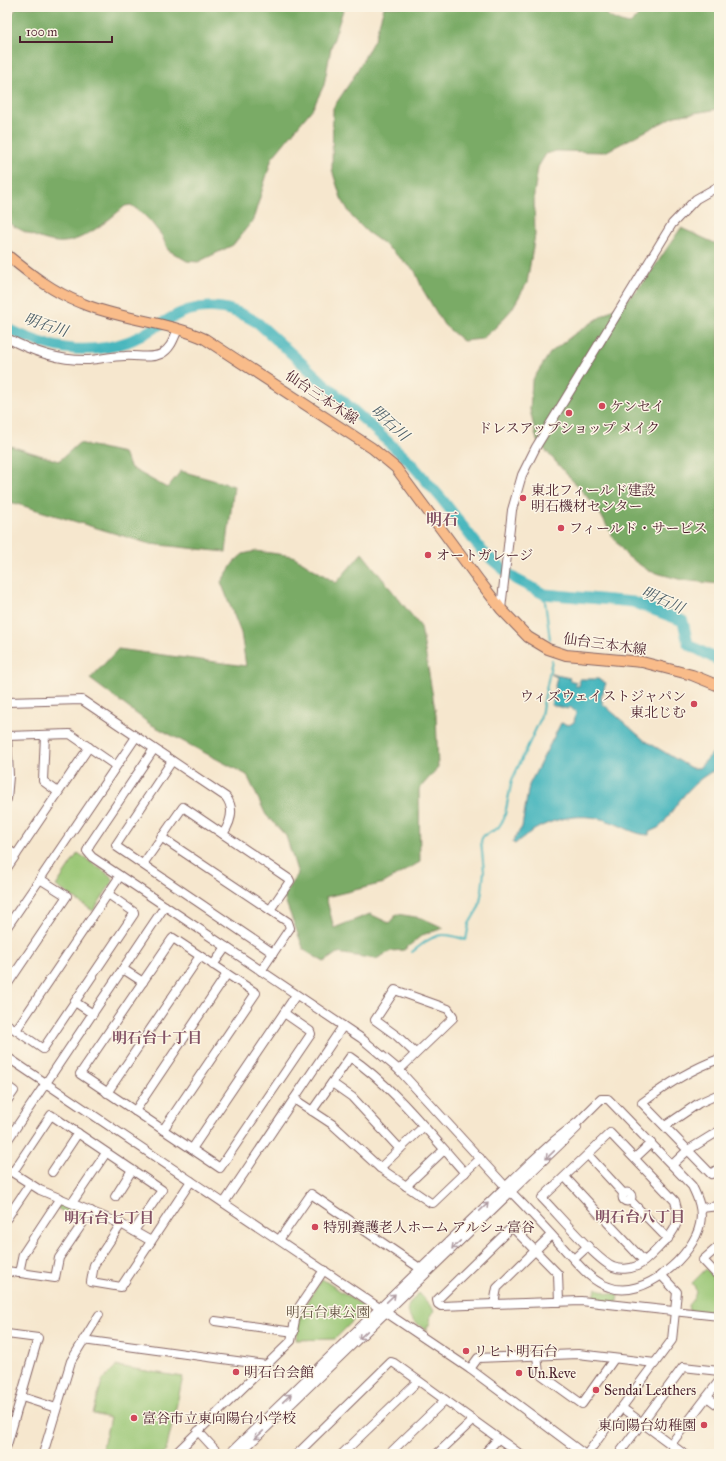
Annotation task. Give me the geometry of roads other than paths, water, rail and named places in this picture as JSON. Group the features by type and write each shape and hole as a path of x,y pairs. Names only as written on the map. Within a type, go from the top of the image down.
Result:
{"main road":[{"name":"仙台三本木線","path":"7,255 32,275 70,298 98,309 194,334 220,348 386,458 415,492 502,609 528,637 540,645 566,655 642,662 692,675 719,686"}],"street":[{"path":"502,609 512,510 522,475 536,447 672,224 696,198 719,186"},
{"path":"7,338 27,349 46,355 63,359 89,360 116,356 158,355 170,347 175,328"},
{"path":"7,702 82,700 229,801 232,811 223,834"},
{"path":"7,799 9,776 7,736 70,734 116,766"},
{"path":"45,735 43,781 58,792"},
{"path":"7,928 136,737"},
{"path":"7,868 89,747"},
{"path":"154,749 88,848 89,854 375,1049 399,1070 508,1189 592,1279 610,1288 620,1290 643,1286 661,1275 689,1248 696,1237 700,1223 701,1208 698,1197 692,1186 608,1099 508,1189 421,1269 383,1310 229,1454"},
{"path":"172,761 116,845 273,952"},
{"path":"143,864 183,807 289,879 290,881 270,910"},
{"path":"161,837 288,922 290,928 261,971"},
{"path":"7,849 16,855"},
{"path":"16,1030 120,876"},
{"path":"7,985 67,896 40,878"},
{"path":"7,1024 43,1049 134,914 134,912 108,894"},
{"path":"7,1141 166,906"},
{"path":"164,1130 256,994 174,938 172,939 80,1074 220,1168 311,1034 310,1031 284,1013"},
{"path":"213,965 226,947"},
{"path":"108,1093 200,956"},
{"path":"123,968 143,982"},
{"path":"135,1111 227,974"},
{"path":"399,1070 454,1016 448,1009 395,990 375,1020 397,1036 415,1053"},
{"path":"192,1149 296,995"},
{"path":"75,1002 93,1014"},
{"path":"224,1203 343,1026"},
{"path":"7,1056 470,1369 584,1454"},
{"path":"312,1111 350,1057 372,1072 465,1173"},
{"path":"719,1059 690,1071 663,1086 642,1103 711,1174 719,1168"},
{"path":"332,1083 352,1097 400,1149"},
{"path":"7,1086 14,1091 7,1101"},
{"path":"665,1126 699,1103 719,1094"},
{"path":"294,1099 332,1124 380,1168 433,1203 480,1158"},
{"path":"134,1231 162,1190 51,1116 10,1170 30,1184 121,1224 151,1241"},
{"path":"380,1168 423,1127"},
{"path":"672,1165 688,1150 719,1131"},
{"path":"52,1172 78,1133"},
{"path":"610,1133 675,1201 678,1210 677,1227 668,1239 637,1266 629,1268 612,1267 605,1262 542,1198 588,1155 610,1133"},
{"path":"635,1158 651,1143"},
{"path":"406,1186 444,1150"},
{"path":"72,1203 106,1152"},
{"path":"588,1155 668,1239"},
{"path":"115,1197 132,1170"},
{"path":"565,1177 644,1261"},
{"path":"121,1224 94,1265 91,1282 121,1286 191,1181"},
{"path":"7,1218 10,1207 30,1184"},
{"path":"239,1454 383,1310 508,1189"},
{"path":"279,1240 311,1194 421,1269"},
{"path":"19,1272 23,1254 60,1198"},
{"path":"701,1208 719,1206"},
{"path":"7,1271 55,1278 59,1258 91,1211"},
{"path":"559,1302 558,1274 512,1227 437,1300 438,1304 441,1306 581,1302 719,1316"},
{"path":"494,1304 497,1288 551,1235"},
{"path":"574,1259 588,1246"},
{"path":"719,1246 702,1260 719,1278"},
{"path":"174,1454 291,1341 294,1332 297,1310 324,1270"},
{"path":"587,1454 672,1340 677,1292 661,1275"},
{"path":"43,1454 71,1362 99,1315"},
{"path":"215,1321 294,1332"},
{"path":"7,1334 38,1338 7,1445"},
{"path":"83,1340 266,1365"},
{"path":"470,1369 478,1358 578,1354 655,1364"},
{"path":"537,1356 539,1373 582,1404 614,1359"},
{"path":"298,1454 388,1363 394,1363 520,1454"},
{"path":"624,1454 621,1451 683,1367 719,1371"},
{"path":"342,1454 418,1380"},
{"path":"671,1444 719,1381"},
{"path":"22,1397 56,1408"},
{"path":"707,1397 719,1406"},
{"path":"390,1454 445,1400"},
{"path":"622,1408 684,1454"},
{"path":"437,1454 473,1420"},
{"path":"198,1431 219,1454"},
{"path":"484,1454 498,1439"}],"water":[{"path":"551,674 570,678 569,680 576,682 575,686 579,686 580,682 578,681 580,679 598,679 606,683 601,698 603,704 644,740 691,768 699,768 719,746 719,768 701,778 680,800 663,824 649,832 649,835 634,832 598,818 572,817 547,824 536,829 515,844 512,842 522,827 529,785 561,723 569,725 574,722 576,712 570,707 568,709 551,705 557,677"}],"waterway":[{"name":"明石川","path":"7,328 36,341 51,345 66,348 96,349 111,347 133,340 169,319 192,309 214,307 236,312 247,317 258,323 409,461 441,498 483,552 515,579 544,594 633,602 683,621 688,644 719,661"},
{"path":"544,594 550,639"},
{"path":"412,952 437,936 449,935 466,940 469,924 479,907 482,891 484,871 481,841 483,836 498,828 504,819 512,780 540,720 552,660"}],"place":[{"name":"ケンセイ","path":"602,406"},
{"name":"ドレスアップショップ メイク","path":"569,413"},
{"name":"東北フィールド建設 明石機材センター","path":"523,498"},
{"name":"フィールド・サービス","path":"561,528"},
{"name":"オートガレージ","path":"428,555"},
{"name":"ウィズウェイストジャパン 東北じむ","path":"694,704"},
{"name":"特別養護老人ホーム アルシュ富谷","path":"315,1227"},
{"name":"リヒト明石台","path":"466,1351"},
{"name":"明石台会館","path":"236,1372"},
{"name":"Un.Reve","path":"519,1373"},
{"name":"Sendai Leathers","path":"596,1390"},
{"name":"富谷市立東向陽台小学校","path":"134,1418"},
{"name":"東向陽台幼稚園","path":"704,1425"}],"district":[{"name":"明石","path":"442,519"},
{"name":"明石台十丁目","path":"157,1038"},
{"name":"明石台八丁目","path":"640,1217"},
{"name":"明石台七丁目","path":"109,1218"}],"park label":[{"name":"明石台東公園","path":"328,1312"}]}
